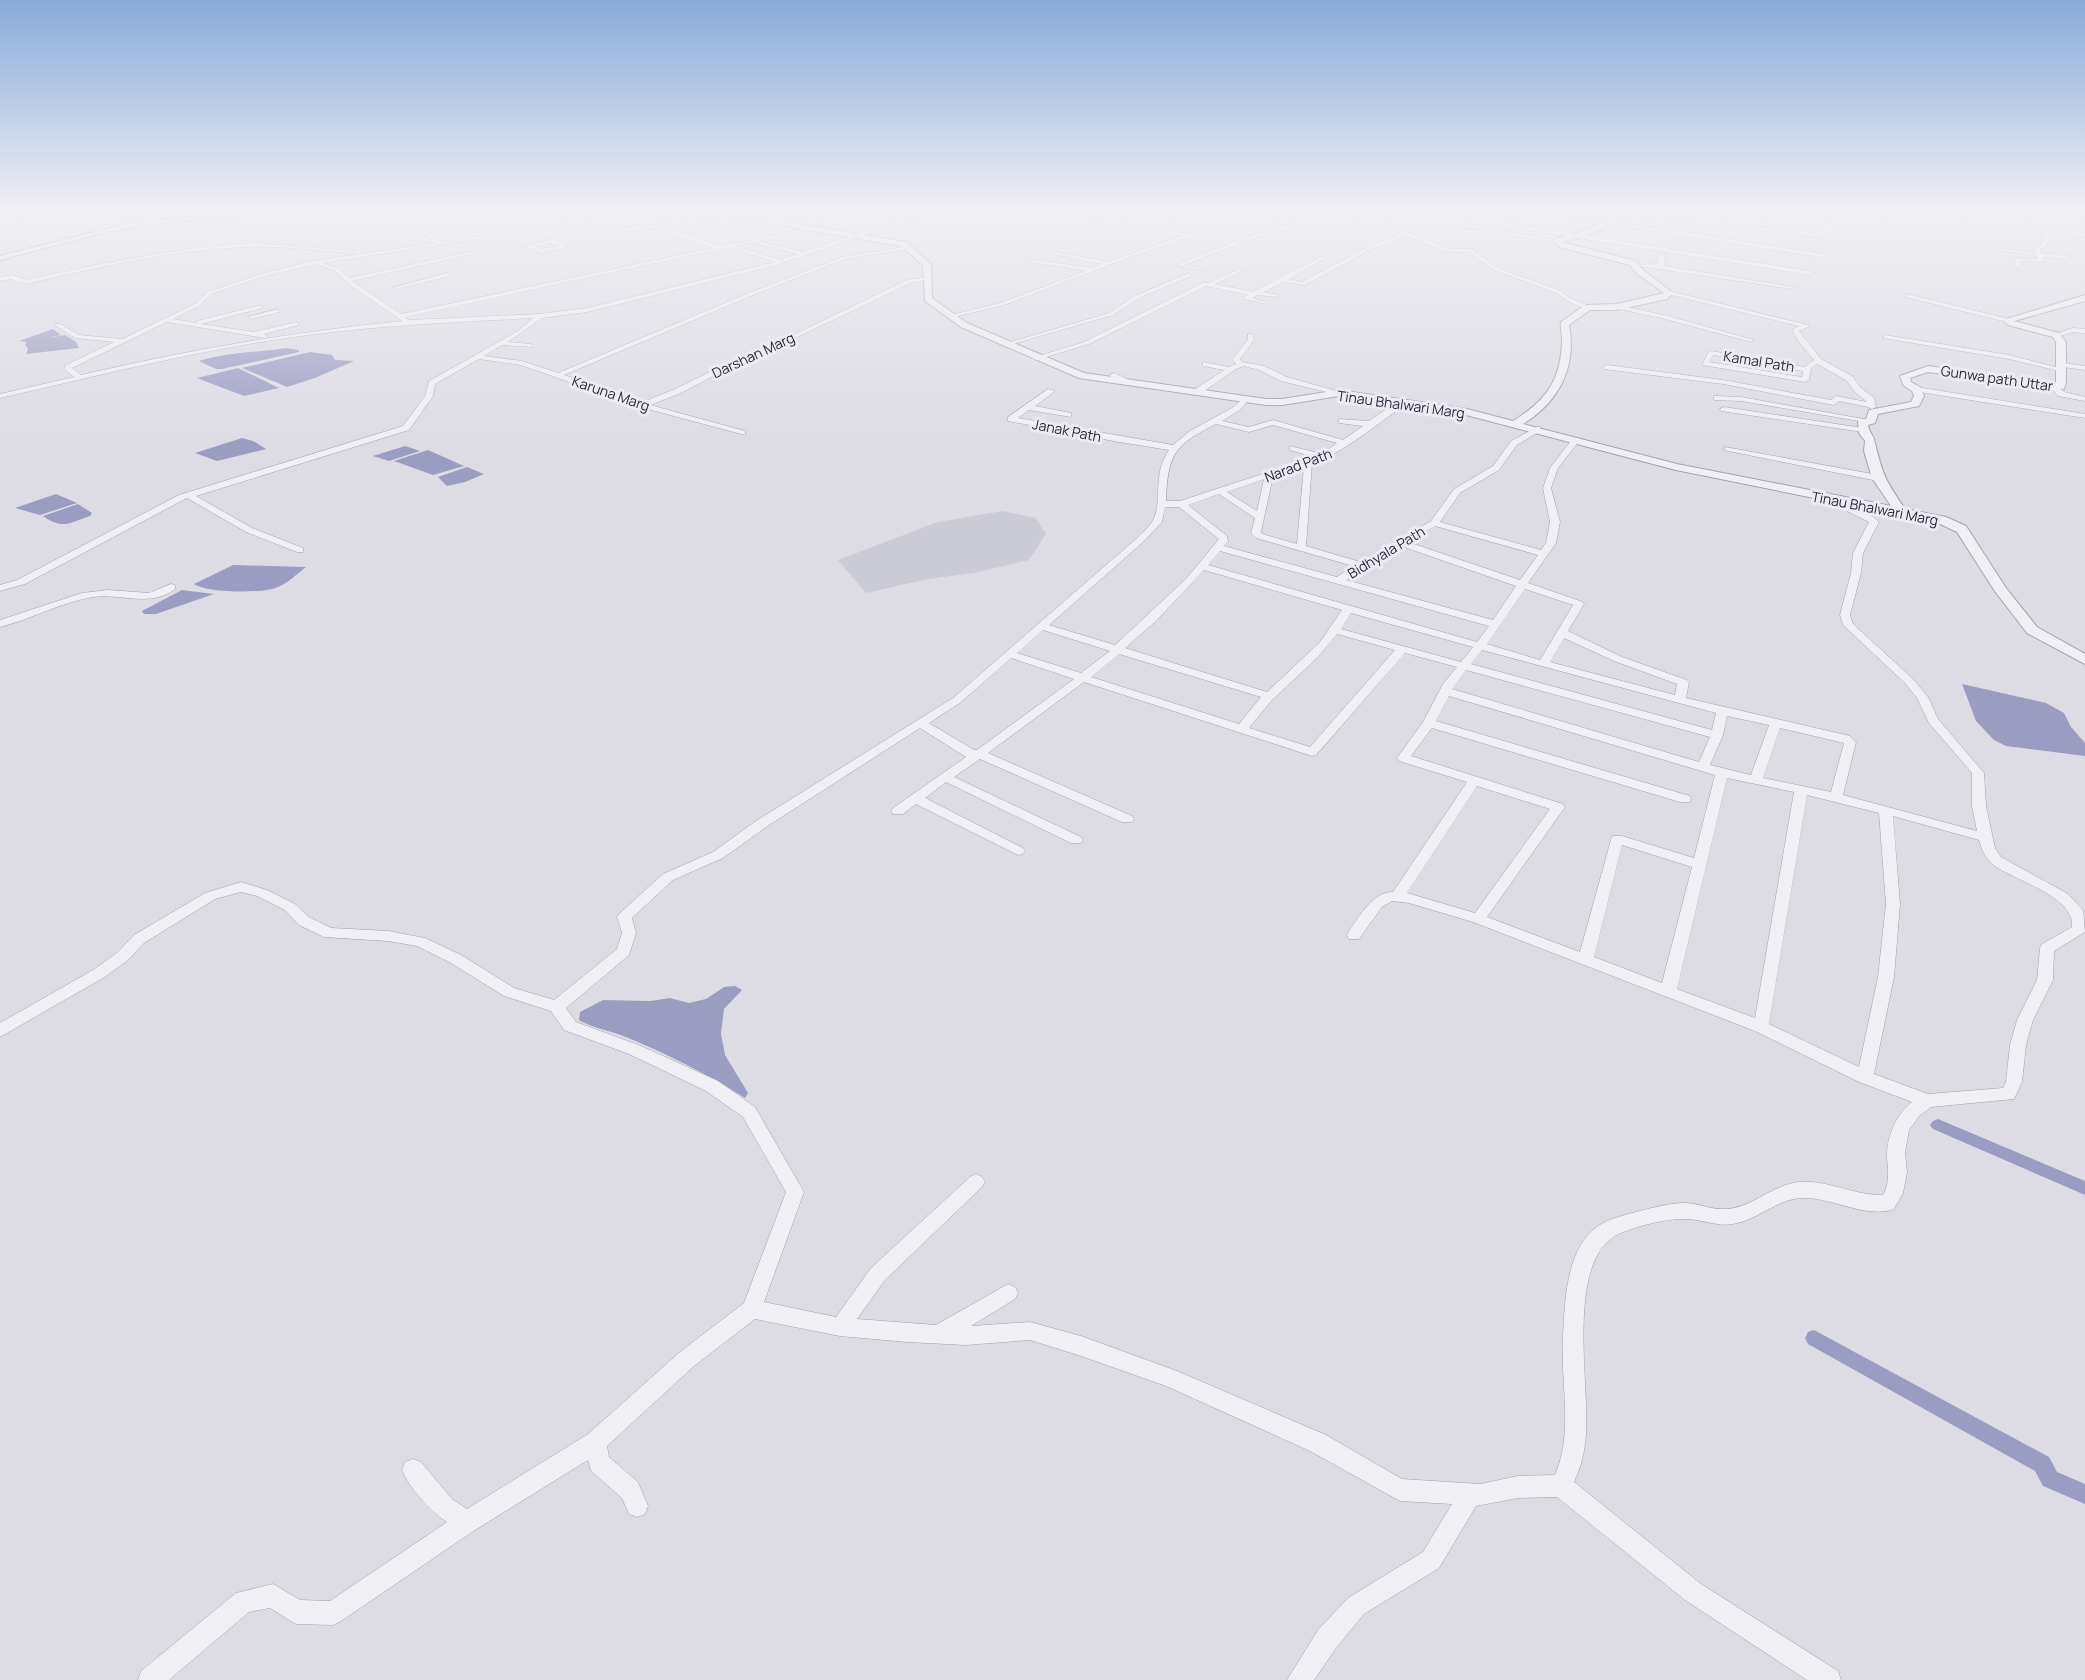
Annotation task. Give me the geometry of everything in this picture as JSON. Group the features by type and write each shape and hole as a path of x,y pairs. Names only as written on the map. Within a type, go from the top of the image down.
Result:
{"street":[{"path":"79,377 68,369 69,367 196,305 209,293 230,285"},
{"path":"355,285 408,322"},
{"path":"399,316 544,285"},
{"path":"0,396 176,355 276,338 408,322 540,316 624,303 691,285"},
{"path":"559,375 773,285"},
{"name":"Darshan Marg","path":"643,405 678,391 721,368 789,339 900,285"},
{"name":"Tinau Bhalwari Marg","path":"928,285 928,299 964,326 1082,376 1244,400 1282,402 1339,393 1467,412 1676,467 1942,520 1962,529 2001,590 2032,630 2085,660"},
{"path":"950,316 1002,304 1054,285"},
{"path":"1007,344 1111,314 1137,297 1164,285"},
{"path":"1036,358 1065,353 1088,344 1202,285"},
{"path":"1211,285 1277,296"},
{"path":"1265,303 1246,298 1272,285"},
{"path":"1541,285 1586,306 1617,307 1666,317 1751,340"},
{"path":"1659,285 1669,293 1806,326 1795,330 1818,361 1849,378 1858,390 1871,400 1872,413 1862,423 1863,430 1870,441 1870,451 1878,478 1900,510"},
{"path":"1783,285 1791,287"},
{"path":"1269,287 1280,289"},
{"path":"1617,307 1664,297 1669,293"},
{"path":"1908,295 2056,335 2073,330 2085,331"},
{"path":"2007,320 2085,298"},
{"path":"193,323 257,308 244,303"},
{"path":"1515,424 1537,411 1562,377 1567,339 1564,324 1586,306"},
{"path":"216,310 226,315"},
{"path":"214,327 278,311"},
{"path":"0,588 38,574 188,495 406,428 429,396 432,383 520,332 540,316"},
{"path":"166,320 276,338"},
{"path":"235,330 277,320"},
{"path":"253,334 297,324"},
{"path":"58,325 77,337 124,341"},
{"path":"286,326 295,331 297,335"},
{"path":"1240,364 1236,359 1251,340 1250,335"},
{"name":"Gunwa path Uttar","path":"1916,389 1906,382 1905,376 1928,369 2060,387 2062,380 2059,366 2061,342 2056,335"},
{"path":"1885,338 2059,366 2085,368"},
{"path":"577,358 619,341"},
{"path":"501,343 531,346"},
{"path":"2000,356 2006,348"},
{"name":"Kamal Path","path":"1711,353 1806,369 1805,380 1705,363 1711,353"},
{"name":"Karuna Marg","path":"479,357 509,360 545,370 643,405 742,433"},
{"path":"1806,369 1811,363 1818,361"},
{"path":"1206,364 1230,369"},
{"path":"1197,392 1240,364 1256,366 1284,379 1339,393"},
{"path":"545,370 556,366"},
{"path":"1607,367 1729,383 1834,403 1836,398 1872,413"},
{"path":"1114,375 1126,382"},
{"path":"1729,383 1741,399"},
{"path":"2055,388 2061,394 2085,399"},
{"path":"1717,398 1872,413 1916,404 1919,396 1916,389"},
{"path":"1916,389 2085,416"},
{"name":"Janak Path","path":"1051,391 1011,419 1174,448"},
{"path":"557,1007 624,951 629,933 624,917 668,877 718,855 760,825 957,700 1139,541 1157,522 1161,504 1162,477 1174,448 1190,433 1241,406 1244,400"},
{"name":"Narad Path","path":"1161,504 1181,504 1323,458 1403,402"},
{"path":"1028,407 1068,415"},
{"path":"1724,409 1863,430"},
{"path":"1215,421 1249,430 1273,422 1345,443"},
{"path":"1342,421 1371,424"},
{"name":"Bidhyala Path","path":"1338,581 1361,565 1434,523 1457,491 1496,468 1514,443 1537,429"},
{"path":"1478,919 1557,807 1403,758 1429,723 1462,667 1480,646 1522,583 1544,555 1554,533 1555,522 1547,488 1554,468 1576,440"},
{"path":"1293,448 1323,458"},
{"path":"1728,450 1878,478"},
{"path":"1300,549 1308,464"},
{"path":"1269,477 1256,533 1258,536 1361,565"},
{"path":"1221,492 1260,517"},
{"path":"188,495 249,530 300,550"},
{"path":"1354,935 1377,904 1390,896 1410,898 1478,919 1761,1027 1865,1077 1927,1101 2008,1094 2014,1082 2018,1045 2025,1020 2045,980 2047,948 2079,930 2080,922 2076,910 2063,897 1996,860 1988,849 1985,837 1979,806 1978,773 1933,720 1922,697 1909,681 1848,625 1845,615 1856,573 1858,553 1874,522 1869,517 1850,510 1844,502"},
{"path":"898,811 1117,650 1203,567 1219,548 1224,538 1181,504"},
{"path":"1434,523 1544,555"},
{"path":"1400,542 1579,604 1543,664"},
{"path":"1219,548 1495,624"},
{"path":"1203,567 1543,664 1722,711 1850,741 1836,797"},
{"path":"0,624 97,593 152,596 171,587"},
{"path":"1241,729 1269,696 1313,657 1337,631 1348,609"},
{"path":"1041,626 1269,696"},
{"path":"1337,631 1717,735"},
{"path":"1563,633 1618,659 1683,682 1680,699"},
{"path":"1009,654 1312,752 1402,649"},
{"path":"1446,691 1722,772 1836,797 1985,837"},
{"path":"1703,766 1717,735 1722,711"},
{"path":"920,723 976,754 1127,819"},
{"path":"1429,723 1685,800"},
{"path":"1756,780 1776,723"},
{"path":"1668,992 1722,772"},
{"path":"945,777 1076,840"},
{"path":"1397,897 1474,781"},
{"path":"1761,1027 1801,790"},
{"path":"915,798 1018,851"},
{"path":"1865,1077 1886,977 1893,904 1886,812"},
{"path":"1585,961 1617,839 1699,864"},
{"path":"0,1031 98,974 122,957 139,939 210,896 241,887 262,893 290,907 304,921 329,933 388,936 420,942 456,958 509,992 557,1007 570,1026 635,1050 712,1086 749,1112 795,1192 752,1309 687,1359 596,1442 467,1522 333,1613 296,1612 273,1596 244,1600 150,1680"},
{"path":"1561,1486 1571,1468 1577,1435 1574,1338 1584,1259 1604,1232 1640,1218 1682,1211 1727,1217 1759,1207 1779,1196 1802,1190 1871,1205 1888,1203 1894,1193 1898,1173 1896,1153 1901,1128 1913,1111 1927,1101"},
{"path":"840,1327 878,1274 976,1182"},
{"path":"938,1335 1008,1293"},
{"path":"752,1309 840,1327 938,1335 966,1336 1030,1331 1081,1346 1170,1378 1318,1443 1400,1490 1480,1495 1518,1487 1561,1486 1693,1592 1829,1680"},
{"path":"596,1442 599,1463 630,1490 637,1506"},
{"path":"413,1470 444,1507 467,1522"},
{"path":"1299,1680 1327,1639 1356,1606 1431,1560 1471,1494"}],"shaded area":[{"path":"1003,511 1036,518 1046,534 1029,560 974,573 928,579 866,593 838,560 938,522"}],"water":[{"path":"53,329 61,335 47,338 65,335 76,342 79,348 26,354 28,349 25,344 27,342 19,341"},
{"path":"286,348 299,350 299,352 222,369 216,369 199,361 233,354"},
{"path":"310,352 332,355 335,360 354,361 287,387 242,368"},
{"path":"238,368 279,388 244,396 197,378"},
{"path":"242,438 253,441 266,449 217,461 195,453"},
{"path":"405,446 420,451 389,461 373,456"},
{"path":"428,450 464,466 433,475 394,461"},
{"path":"467,467 484,474 447,486 438,477"},
{"path":"56,494 77,503 40,515 15,508"},
{"path":"78,504 92,513 90,516 61,524 43,516"},
{"path":"233,565 306,567 278,587 260,591 222,591 194,584"},
{"path":"182,590 214,594 156,614 144,614 142,611"},
{"path":"1962,684 2046,703 2064,713 2071,727 2085,743 2085,756 2006,746 1994,740 1976,721"},
{"path":"735,986 742,990 724,1009 721,1034 725,1055 748,1093 745,1098 672,1057 579,1020 580,1012 603,1000 650,1001 670,998 689,1003 706,999 724,987"}],"waterway":[{"path":"1938,1125 2085,1188"},
{"path":"1814,1338 2042,1464 2050,1479 2085,1494"}]}
